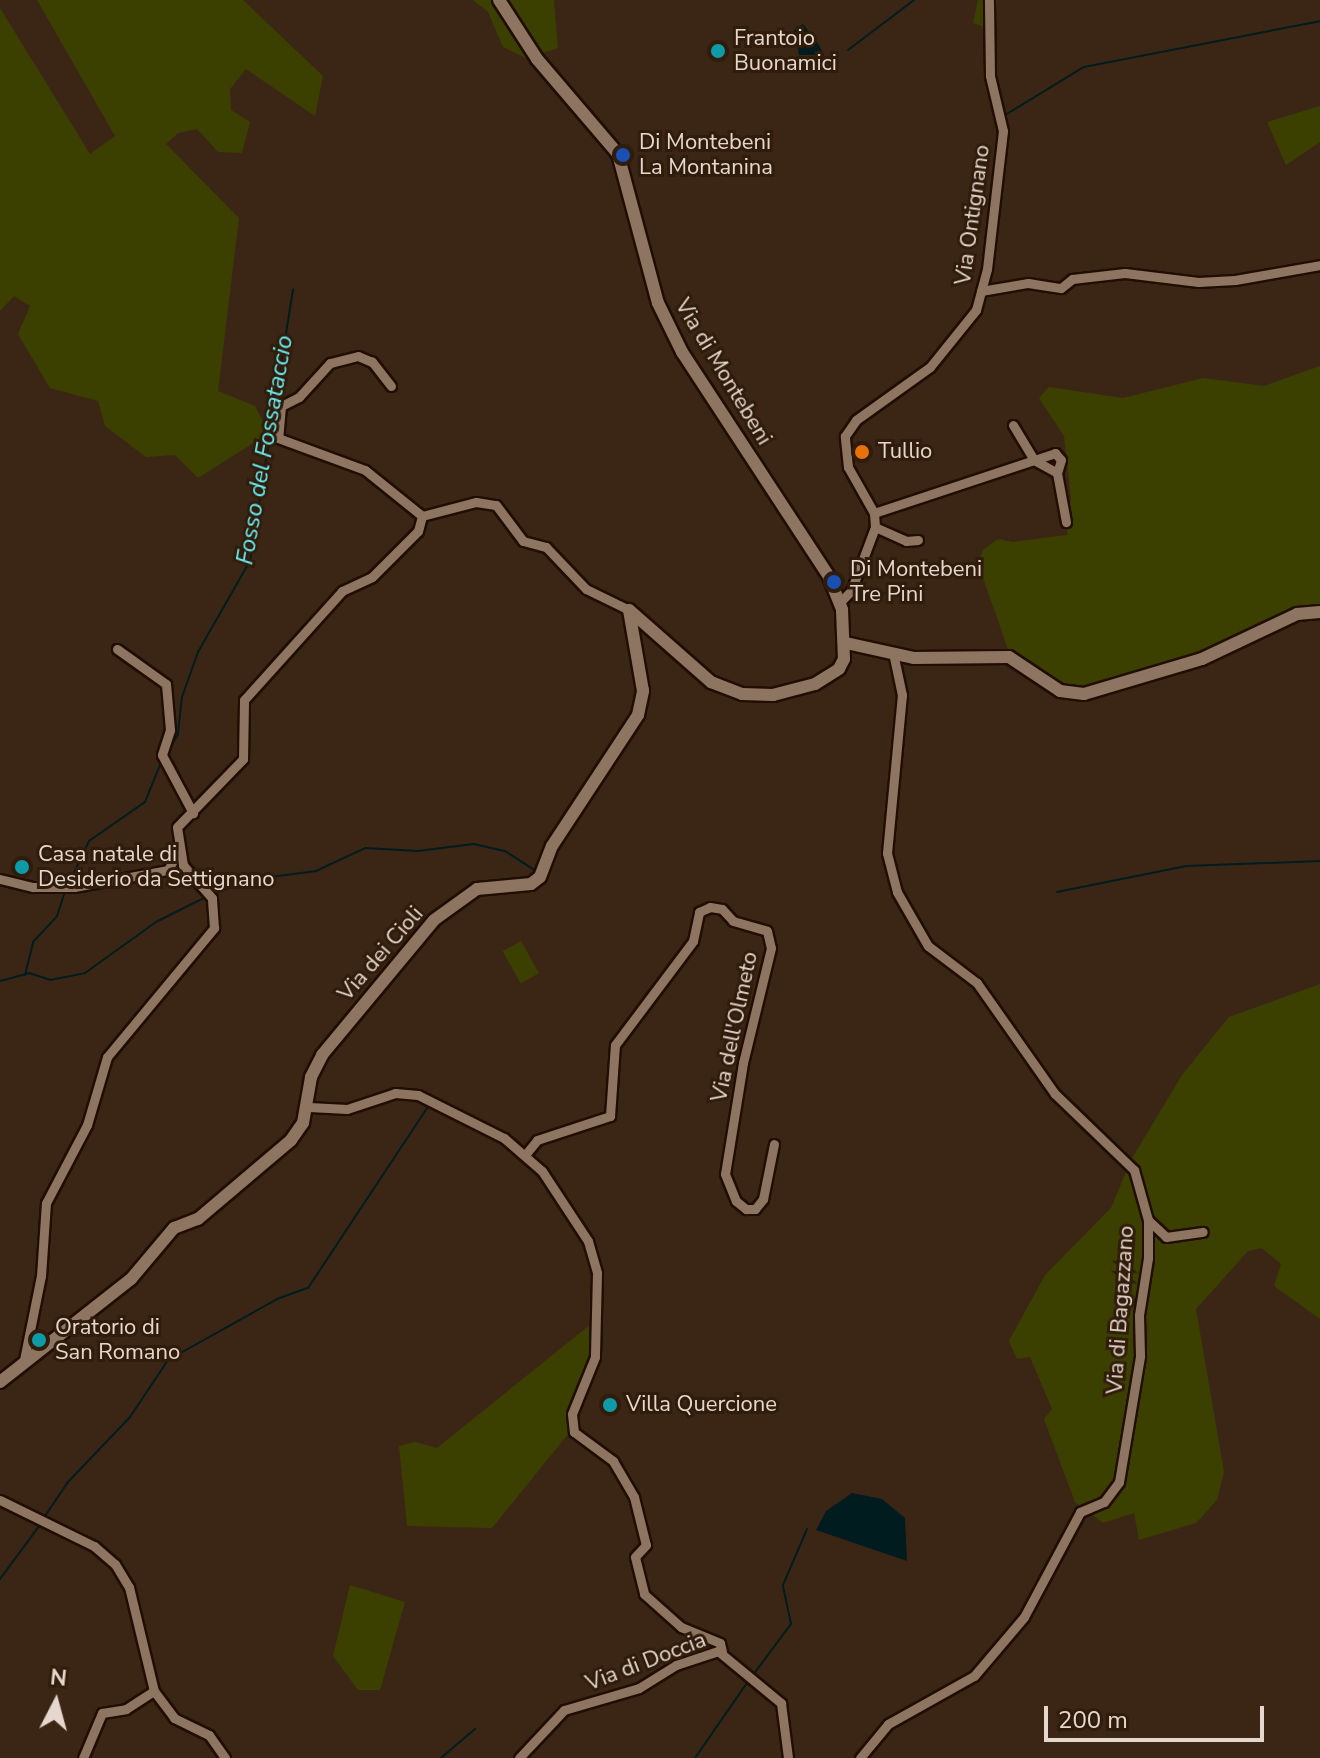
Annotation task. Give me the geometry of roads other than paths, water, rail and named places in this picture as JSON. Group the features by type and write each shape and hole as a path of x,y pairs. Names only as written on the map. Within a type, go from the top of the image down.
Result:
{"street":[{"name":"Via di Montebeni","path":"499,0 537,59 618,154 651,283 673,336 813,551 840,602 846,643"},
{"name":"Via Ontignano","path":"840,602 851,591 875,527 874,513 848,467 845,436 856,420 930,367 976,310 981,291 1003,131 990,76 989,0"},
{"path":"981,291 1028,283 1061,288 1072,279 1125,273 1185,281 1235,280 1320,265"},
{"path":"391,386 372,362 358,356 330,363 299,397 281,406 278,438 365,470 422,516"},
{"path":"1013,425 1034,460 1057,473"},
{"path":"874,513 1055,453 1061,460 1057,473 1066,522"},
{"path":"422,516 476,502 496,505 523,541 546,547 586,589 629,610 711,682 742,694 773,695 815,684 839,669 846,643 894,656 1009,657 1060,691 1084,694 1202,659 1274,622 1320,612"},
{"path":"24,1360 41,1276 46,1203 87,1125 107,1057 214,928 212,898 191,879 178,851 177,827 243,759 244,700 342,591 372,577 418,531 422,516"},
{"path":"875,527 906,541 918,540"},
{"name":"Via dei Cioli","path":"0,1382 24,1360 131,1279 174,1228 198,1219 265,1167 291,1140 309,1107 311,1077 322,1055 434,920 464,895 531,884 546,867 552,846 638,715 643,691 629,610"},
{"path":"117,649 166,684 170,730 162,755 193,813"},
{"name":"Via di Bagazzano","path":"860,1758 888,1724 974,1676 1024,1617 1080,1512 1104,1502 1119,1482 1140,1356 1148,1220 1126,1158 1055,1094 999,1007 928,946 897,892 887,853 902,695 894,656"},
{"path":"0,879 33,887 74,887 168,870 178,851"},
{"name":"Via dell'Olmeto","path":"525,1155 537,1140 610,1116 615,1045 693,941 699,912 710,907 722,909 733,921 767,931 771,948 743,1063 725,1174 736,1201 746,1209 755,1209 763,1199 774,1144"},
{"path":"309,1107 347,1109 408,1092 504,1138 542,1171 594,1254 595,1357 572,1414 574,1432 613,1461 634,1497 646,1545 635,1557 644,1594 681,1627 720,1643 722,1652"},
{"path":"1148,1220 1166,1237 1203,1232"},
{"path":"0,1500 94,1546 115,1564 129,1587 154,1691 174,1718 209,1735 225,1758"},
{"name":"Via di Doccia","path":"519,1758 564,1710 639,1688 676,1665 722,1652 781,1703 788,1758"},
{"path":"83,1758 102,1713 126,1709 154,1691"}],"water":[{"path":"803,24 824,55 799,55 794,30"},
{"path":"852,1493 882,1499 905,1518 907,1561 816,1530 826,1511"}],"waterway":[{"path":"848,50 914,0"},
{"path":"1005,115 1084,67 1320,21"},
{"name":"Fosso del Fossataccio","path":"166,755 178,734 182,697 198,652 250,561 293,289"},
{"name":"Fosso del Fossataccio","path":"69,883 89,841 145,802 162,760"},
{"path":"211,894 255,879 316,871 365,848 418,851 474,844 505,851 537,872"},
{"path":"1057,892 1186,866 1320,861"},
{"name":"Fosso del Fossataccio","path":"25,975 33,942 57,916 65,892"},
{"path":"0,981 29,973 50,980 85,973 156,922 206,897"},
{"path":"45,1516 67,1483 130,1417 168,1360 277,1299 308,1288 428,1107"},
{"path":"0,1579 40,1525"},
{"path":"753,1675 791,1624 783,1585 807,1529"},
{"path":"695,1758 749,1680"},
{"path":"441,1758 475,1729"}],"place":[{"name":"Frantoio Buonamici","path":"718,51"},
{"name":"Di Montebeni La Montanina","path":"623,155"},
{"name":"Tullio","path":"862,452"},
{"name":"Di Montebeni Tre Pini","path":"834,582"},
{"name":"Casa natale di Desiderio da Settignano","path":"22,867"},
{"name":"Oratorio di San Romano","path":"39,1340"},
{"name":"Villa Quercione","path":"610,1405"}]}
